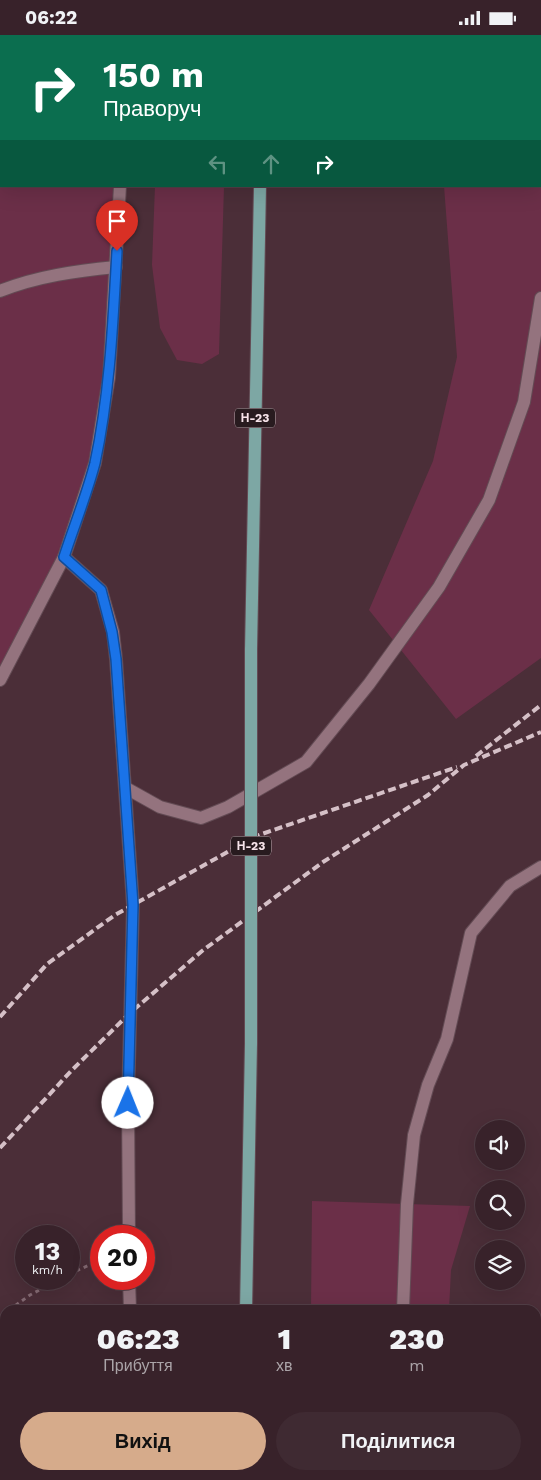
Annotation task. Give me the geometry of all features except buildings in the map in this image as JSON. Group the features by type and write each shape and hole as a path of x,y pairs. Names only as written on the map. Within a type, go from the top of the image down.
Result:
{"main road":[{"name":"Н-23","path":"246,1305 251,1043 251,650 260,187"}],"lane":[{"path":"0,680 64,557 96,454 109,377 120,187"},
{"path":"0,291 25,281 60,273 116,267"},
{"path":"126,788 160,807 201,818 228,807 306,762 369,684 439,587 488,500 524,402 536,356 541,298"},
{"path":"64,557 101,590 112,632 126,788 133,905 128,1103 129,1225"},
{"path":"403,1305 407,1204 414,1135 428,1085 447,1039 471,933 510,886 541,867"},
{"path":"129,1290 130,1305"}],"path":[{"path":"16,1305 39,1290"}],"shaded area":[{"path":"0,187 120,187 109,377 95,463 64,557 0,680"},
{"path":"155,187 224,187 219,354 202,364 177,360 160,328 152,265"},
{"path":"444,187 541,187 541,658 456,719 369,610 433,461 457,357"},
{"path":"312,1201 470,1206 451,1270 449,1305 311,1305"}],"railway":[{"path":"476,756 541,705"},
{"path":"0,1148 72,1070 130,1013 202,951 323,862 428,795 464,765 541,732"},
{"path":"0,1017 47,964 115,915 256,836 457,767"}],"route":[{"path":"117,251 109,377 104,411 94,463 64,557 101,590 112,632 116,659 125,766 133,905 128,1103"}]}
